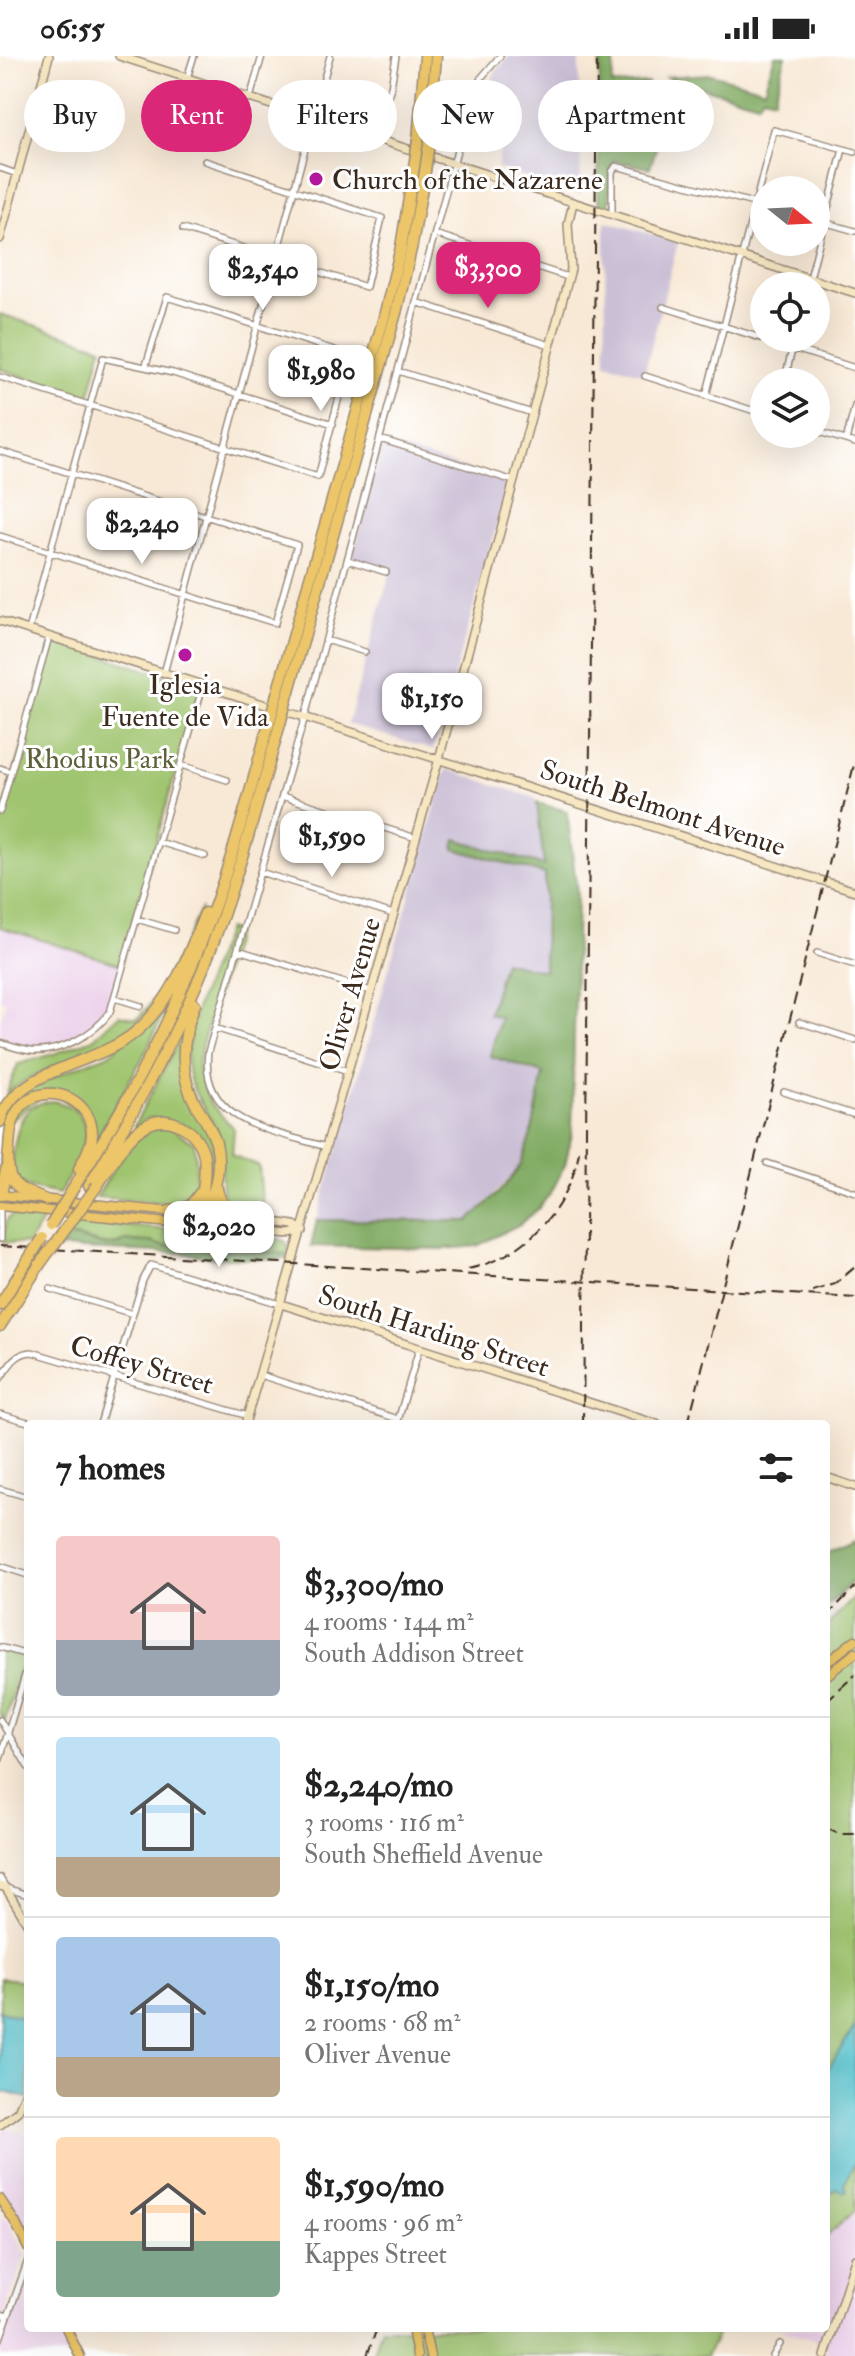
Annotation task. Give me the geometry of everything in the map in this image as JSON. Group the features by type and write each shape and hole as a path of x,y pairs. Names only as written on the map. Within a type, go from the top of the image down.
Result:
{"highway":[{"path":"424,80 425,56"},
{"path":"432,80 436,56"},
{"path":"271,1222 225,1207 218,1196 215,1140 188,1088 183,1049 189,1018 216,947 282,696 399,302 414,236 422,152"},
{"path":"0,1122 8,1102 24,1085 110,1050 136,1032 158,1009 171,989 200,926 275,722"},
{"path":"0,1305 134,1089 179,997 218,898 250,787"},
{"path":"93,1186 169,1044 202,972 229,899"},
{"path":"0,1202 11,1126 19,1109 40,1095 63,1095 83,1109 92,1129 90,1148 74,1184"},
{"path":"0,1326 93,1186 135,1132 149,1124 165,1121 185,1128 200,1144 204,1161 201,1219"},
{"path":"7,1165 9,1178 14,1185 46,1200"},
{"path":"201,1219 217,1181"},
{"path":"169,1211 192,1205 202,1187"}],"main road":[{"path":"0,1202 46,1200 169,1211 201,1219"},
{"path":"0,1202 201,1219"},
{"path":"830,1660 855,1640"},
{"path":"830,1673 855,1653"},
{"path":"1,2204 24,2241"},
{"path":"68,2332 80,2356"},
{"path":"413,2332 417,2356"},
{"path":"425,2332 430,2356"}],"street":[{"path":"0,239 49,56"},
{"path":"119,56 193,80"},
{"path":"187,78 194,56"},
{"path":"252,91 262,56"},
{"path":"324,80 330,56"},
{"path":"392,80 396,56"},
{"path":"327,1148 239,1119 217,1099 209,1077 208,1052 326,640 473,94 481,78 500,56"},
{"path":"762,176 774,130 855,152"},
{"path":"397,146 782,272"},
{"path":"830,199 843,149"},
{"path":"164,673 304,152"},
{"path":"183,229 366,287 382,218 205,161"},
{"path":"612,215 612,172 616,166 750,202"},
{"path":"0,168 17,174"},
{"name":"Oliver Avenue","path":"247,1420 439,759 514,481 572,261 568,224 573,203"},
{"path":"706,396 750,222"},
{"path":"830,224 855,231"},
{"path":"435,234 568,277"},
{"path":"830,287 855,293"},
{"path":"0,377 318,477 350,355 167,297 146,365"},
{"path":"416,302 550,345"},
{"path":"663,307 750,335"},
{"path":"803,352 855,368"},
{"path":"29,630 103,358 146,365 333,424"},
{"path":"398,371 532,413"},
{"path":"645,376 750,410"},
{"path":"846,440 855,406"},
{"path":"830,435 855,443"},
{"path":"380,439 514,481"},
{"path":"0,451 297,545 275,623 0,536"},
{"path":"348,560 386,572"},
{"name":"South Belmont Avenue","path":"0,621 855,891"},
{"path":"0,811 49,637"},
{"path":"326,640 365,652"},
{"path":"0,1043 38,1051 83,1037 101,1024 110,1012 204,686"},
{"path":"181,765 227,780"},
{"path":"0,768 11,772"},
{"path":"282,796 416,838"},
{"path":"159,842 205,856"},
{"path":"260,872 394,914"},
{"path":"137,919 174,930"},
{"path":"238,950 372,991"},
{"path":"817,953 855,965"},
{"path":"115,998 141,1006"},
{"path":"799,1022 855,1040"},
{"path":"215,1028 349,1071"},
{"path":"784,1092 855,1115"},
{"path":"767,1163 855,1192"},
{"path":"0,1202 0,1239"},
{"path":"201,1219 290,1234 303,1231"},
{"path":"201,1219 271,1222 294,1225 303,1231"},
{"name":"South Harding Street","path":"133,1314 151,1265 644,1420"},
{"path":"50,1289 133,1314 101,1420"},
{"path":"398,1420 419,1349"},
{"name":"Coffey Street","path":"0,1379 15,1358 24,1353 35,1353 247,1420"},
{"path":"260,1375 391,1420"},
{"path":"0,1414 24,1421"},
{"path":"830,1478 855,1487"},
{"path":"0,1489 24,1496"},
{"path":"0,1566 24,1574"},
{"path":"0,1647 24,1654"},
{"path":"0,1759 24,1679"},
{"path":"0,1720 24,1760"},
{"path":"0,1878 24,1919"},
{"path":"3,1887 24,1894"},
{"path":"0,2125 11,2118 24,2099"},
{"path":"825,2356 852,2278 855,2259"},
{"path":"0,2339 24,2271"},
{"path":"0,2314 8,2316"},
{"path":"773,2356 780,2344"}],"shaded area":[{"path":"509,56 579,56 579,80 538,80 538,152 580,152 581,195 497,168 500,152 522,152 522,80 492,80"},
{"path":"605,221 678,242 644,374 606,363"},
{"path":"383,443 509,482 433,750 348,724 391,570 352,557"},
{"path":"446,769 535,798 537,803 544,866 457,840 454,849 545,874 544,971 490,1014 501,1017 543,1073 534,1123 520,1165 468,1221 317,1220"},
{"path":"0,927 121,965 110,1005 99,1021 80,1034 40,1047 26,1047 0,1039 0,1021 6,1002 0,999"},
{"path":"8,2128 24,2134 24,2224 0,2186 0,2131"},
{"path":"855,2182 855,2356 824,2356 828,2345 789,2332 830,2332 830,2213"},
{"path":"0,2213 9,2224 24,2259 0,2327"},
{"path":"24,2282 24,2332 60,2332 72,2356 0,2356"}],"green space":[{"path":"600,56 615,56 613,80 600,80"},
{"path":"775,56 786,56 774,99 763,96 758,103 714,91 714,80 665,77 711,74 764,89"},
{"path":"599,152 655,152 650,168 614,161 610,169 609,208 598,205"},
{"path":"0,314 102,347 89,398 0,369"},
{"name":"Rhodius Park","path":"55,641 197,686 199,690 121,965 0,927 0,826 51,645"},
{"path":"537,803 567,811 577,892 572,1134 565,1165 552,1191 538,1209 520,1224 477,1246 444,1249 311,1246 317,1220 468,1221 503,1188 520,1165 532,1131 543,1073 490,1056 500,1017 489,1014 504,961 544,971 545,874 454,849 456,839 544,866"},
{"path":"201,908 171,979 147,1014 109,1043 32,1077 6,1095 18,1064 93,1039 119,1015 137,1019 165,980"},
{"path":"227,929 236,932 202,1044 198,1068 209,1102 234,1129 232,1155 259,1166 263,1212 232,1208 223,1196 219,1139 194,1090 187,1065 191,1026 197,1005"},
{"path":"163,1007 166,1009 143,1057 95,1141 94,1121 50,1090 8,1122 0,1177 4,1117 22,1090 109,1054"},
{"path":"177,1044 180,1045 180,1070 213,1142 214,1177 208,1203 202,1139 153,1118 146,1119 136,1128 134,1126"},
{"path":"54,1101 71,1108 81,1117 85,1128 80,1154 59,1194 21,1183 14,1174 13,1166 17,1136 26,1113 38,1104"},
{"path":"170,1128 194,1143 196,1173 188,1201 167,1203 96,1197 135,1140 150,1129"},
{"path":"12,1215 44,1218 28,1244 3,1242 6,1221"},
{"path":"80,1222 279,1239 285,1241 289,1248 287,1254 202,1248 184,1242 170,1246 137,1241 108,1245 68,1236"},
{"path":"68,1236 105,1245 119,1245 126,1241 151,1242 165,1247 198,1240 203,1248 287,1254 286,1259 214,1258 182,1253 60,1248"},
{"path":"855,1539 855,1579 830,1604 830,1551"},
{"path":"855,1597 855,2210 830,2233 830,1623"},
{"path":"0,1649 24,1656 5,1720 0,1714"},
{"path":"0,1978 24,1981 24,2018 0,2011"},
{"path":"381,2332 719,2332 706,2356 372,2356"}],"water":[{"path":"0,2011 24,2018 24,2097 0,2091"},
{"path":"855,2026 855,2162 844,2184 847,2190 836,2189 830,2194 830,2066"}],"railway":[{"path":"583,1420 597,56"},
{"path":"689,1420 855,761"},
{"path":"468,1269 508,1254 542,1227 566,1192 579,1151"},
{"path":"0,1246 855,1298"},
{"path":"813,1291 835,1284 855,1267"},
{"path":"830,1613 855,1587"},
{"path":"830,1697 855,1675"},
{"path":"830,1830 839,1834 855,1834"},
{"path":"367,2356 376,2332"}],"place":[{"name":"Church of the Nazarene","path":"316,179"},
{"name":"Iglesia Fuente de Vida","path":"185,655"}]}
